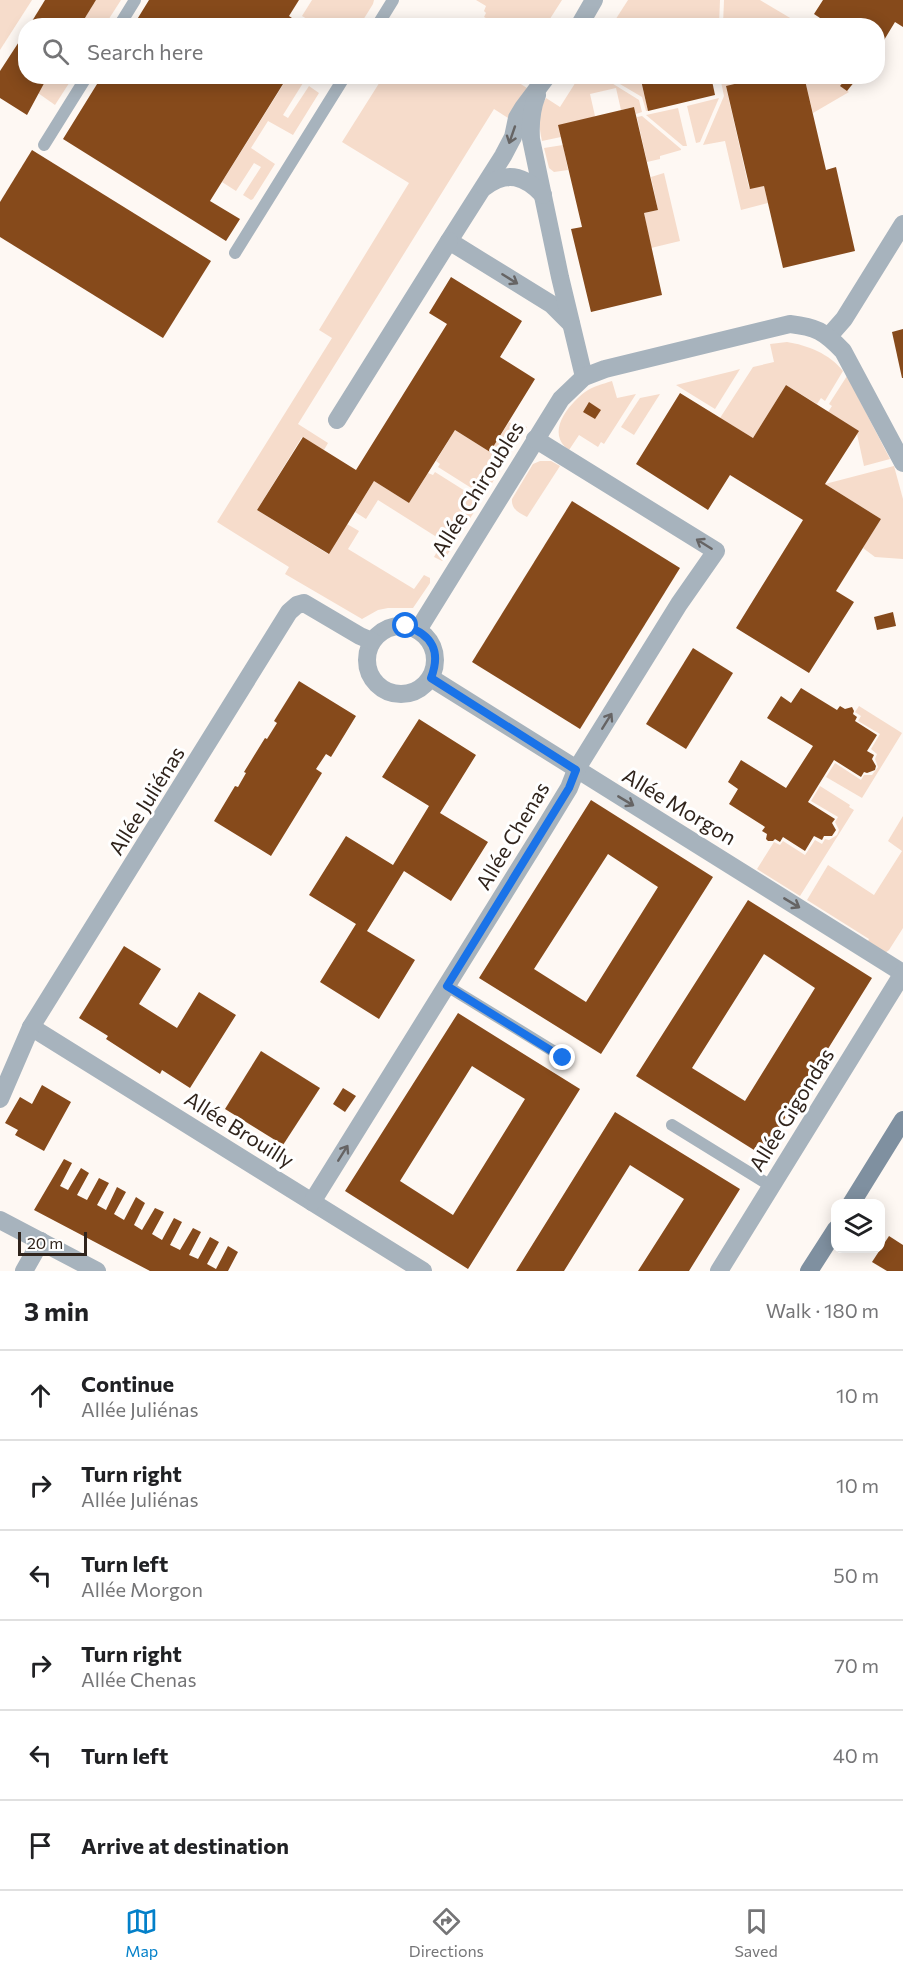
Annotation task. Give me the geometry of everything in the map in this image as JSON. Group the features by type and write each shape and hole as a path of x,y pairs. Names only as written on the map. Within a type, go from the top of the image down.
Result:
{"street":[{"path":"584,18 594,0"},
{"path":"337,420 508,147 523,108 542,84"},
{"path":"543,84 533,106 531,139 584,377"},
{"path":"483,188 494,180 507,177 531,183 543,195"},
{"path":"903,224 844,319 830,336 855,370 903,463"},
{"path":"449,241 551,304 571,324"},
{"name":"Allée Chiroubles","path":"418,630 561,399 584,377 605,369 789,324 810,326 830,336"},
{"name":"Allée Chenas","path":"312,1202 569,788 576,770 716,551 535,439"},
{"name":"Allée Juliénas","path":"0,1099 32,1027 290,612 297,605 304,603 372,641"},
{"path":"406,626 418,630 433,646 436,657 431,678 424,687 414,693 392,694 380,688 372,678 367,666 367,653 372,641 381,632 393,627 406,626"},
{"name":"Allée Morgon","path":"431,678 903,973"},
{"name":"Allée Gigondas","path":"719,1271 903,973"},
{"name":"Allée Brouilly","path":"32,1027 423,1271"},
{"path":"854,1199 903,1120"},
{"path":"0,1220 97,1271"},
{"path":"809,1271 831,1237"},
{"path":"24,1271 41,1241"}],"lane":[{"path":"124,18 135,0"},
{"path":"382,18 393,0"},
{"path":"44,145 82,84"},
{"path":"235,253 340,84"},
{"path":"447,986 563,1058"},
{"path":"672,1125 771,1186"}],"shaded area":[{"path":"0,0 32,0 20,18 18,18 18,22 0,50"},
{"path":"96,0 121,0 109,18 85,18"},
{"path":"312,0 374,0 364,18 305,18 302,16"},
{"path":"476,0 562,0 550,18 486,18 484,11 486,6"},
{"path":"628,0 720,0 719,18 616,18"},
{"path":"724,0 760,0 790,18 723,18"},
{"path":"44,84 68,84 55,105 38,93"},
{"path":"284,84 302,84 283,115 288,118 309,86 319,93 293,135 268,121 251,148 275,164 253,199 243,195 261,167 254,163 236,191 222,182"},
{"path":"379,84 521,84 527,88 508,118 494,109 298,424 328,443 324,450 302,437 257,510 328,554 347,524 359,531 348,549 414,589 424,575 430,578 430,583 413,608 378,610 362,619 285,574 289,567 217,522 332,338 319,330 409,183 342,142"},
{"path":"575,84 613,84 639,100 642,112 636,114 634,107 621,110 616,88 590,94 595,116 561,137 542,141 540,114 543,103 546,98 560,107"},
{"path":"620,84 642,84 648,111 646,111 642,97"},
{"path":"721,84 739,84 726,87 749,188 764,186 768,203 741,210 725,141 703,145 724,96"},
{"path":"806,84 842,84 841,86 849,92 813,113"},
{"path":"719,98 700,142 696,143 687,106"},
{"path":"678,108 687,146 683,146 646,115"},
{"path":"642,116 681,150 647,162 637,117"},
{"path":"563,145 568,170 554,172 549,168 544,148"},
{"path":"664,173 680,241 651,248 644,213 658,210 651,177"},
{"path":"787,342 818,351 843,371 825,401 821,398 817,404 786,385 753,438 720,418 753,367 774,362 770,344"},
{"path":"740,369 715,409 676,385 733,371"},
{"path":"847,376 890,459 864,466 858,431 828,412 832,406 829,404"},
{"path":"612,381 617,398 636,394 604,444 601,442 598,447 579,435 569,450 559,436 559,428 566,412 588,390"},
{"path":"660,394 634,435 621,427 640,398"},
{"path":"509,422 527,427 484,496 438,467 440,464 436,461 455,430 490,452"},
{"path":"540,461 551,461 560,466 527,517 514,508 512,499 533,464"},
{"path":"894,466 903,499 903,559 875,557 863,548 881,519 825,484"},
{"path":"435,472 481,501 442,561 434,557 443,541 378,500 366,519 355,512 374,481 409,503 428,473 433,475"},
{"path":"859,706 902,733 862,798 826,777 835,763 861,780 864,775 872,775 878,767 875,759 877,754 871,749 880,734 858,721 861,716 855,712"},
{"path":"820,786 854,810 800,896 757,869 774,842 780,845 783,841 805,855 815,840 822,844 825,839 829,840 837,835 839,830 835,822 838,817 811,801"},
{"path":"903,816 903,928 885,953 866,945 869,939 807,900 828,865 874,895 902,851 888,841"}],"building":[{"path":"45,0 96,0 85,18 34,18"},
{"path":"149,0 299,0 289,16 292,18 138,18"},
{"path":"823,0 903,0 903,27 895,22 885,38 885,18 820,18 814,14"},
{"path":"18,43 18,84 44,84 27,115 0,98 0,71"},
{"path":"97,84 283,84 210,201 240,219 226,241 63,139"},
{"path":"642,84 713,84 715,95 648,111"},
{"path":"806,84 826,170 836,167 855,251 783,268 764,186 750,189 726,86"},
{"path":"842,84 853,84 847,91 840,86"},
{"path":"634,107 658,210 644,213 662,295 591,312 571,229 582,227 558,125"},
{"path":"32,150 211,261 163,338 0,237 0,202"},
{"path":"451,277 522,321 500,357 535,379 490,452 455,430 409,503 374,481 329,554 257,510 303,437 356,470 447,324 429,313"},
{"path":"903,329 903,378 902,378 892,332"},
{"path":"786,385 859,431 825,484 881,519 836,591 854,602 809,673 736,628 803,520 730,475 708,510 636,464 680,393 753,438"},
{"path":"589,402 601,410 595,419 583,412"},
{"path":"572,501 680,568 580,729 472,662"},
{"path":"893,612 896,626 877,630 874,617"},
{"path":"693,648 733,673 686,749 646,724"},
{"path":"299,681 356,716 331,757 326,754 316,769 322,773 271,856 214,821 235,786 238,787 246,773 244,772 265,738 267,739 277,723 274,721"},
{"path":"801,688 837,710 840,706 845,709 852,707 853,714 857,717 855,721 877,735 867,751 874,755 872,759 876,766 875,770 864,772 861,777 834,760 808,802 835,819 832,823 836,830 832,836 824,836 822,840 814,836 805,851 783,837 780,842 775,839 768,841 767,834 762,831 765,827 729,804 738,789 728,782 741,760 786,788 813,746 767,718 781,696 791,703"},
{"path":"419,719 476,755 440,813 488,842 451,901 404,871 367,931 415,960 379,1019 320,982 356,924 309,895 346,836 393,865 429,806 382,777"},
{"path":"591,800 713,877 601,1054 479,978","holes":["608,854 658,887 586,1002 534,969"]},
{"path":"748,900 872,978 762,1155 636,1076","holes":["764,954 815,988 745,1101 692,1068"]},
{"path":"124,946 161,969 139,1004 177,1028 199,992 236,1015 190,1088 162,1070 160,1074 106,1039 108,1036 79,1018"},
{"path":"458,1013 580,1089 468,1269 345,1191","holes":["472,1066 525,1099 453,1215 400,1181"]},
{"path":"261,1051 320,1088 283,1145 225,1109"},
{"path":"42,1085 71,1102 44,1151 15,1135 18,1130 5,1123 20,1097 32,1104"},
{"path":"343,1088 356,1096 345,1112 333,1104"},
{"path":"615,1112 740,1189 689,1271 638,1271 684,1199 630,1165 564,1271 516,1271"},
{"path":"64,1159 72,1163 60,1186 68,1190 81,1168 89,1173 77,1195 87,1200 99,1178 109,1183 97,1205 106,1210 117,1187 126,1192 114,1214 124,1220 136,1197 145,1203 134,1225 142,1230 155,1208 164,1212 152,1234 162,1240 174,1218 182,1222 170,1245 180,1250 193,1228 201,1232 189,1255 198,1259 210,1237 219,1242 207,1264 216,1269 228,1246 238,1252 228,1271 150,1271 34,1210"},
{"path":"889,1236 903,1245 903,1271 887,1271 872,1262 878,1253 885,1253 885,1242"}],"route":[{"path":"406,626 418,630 433,646 436,657 431,678 576,770 569,788 447,986 563,1058"}]}
